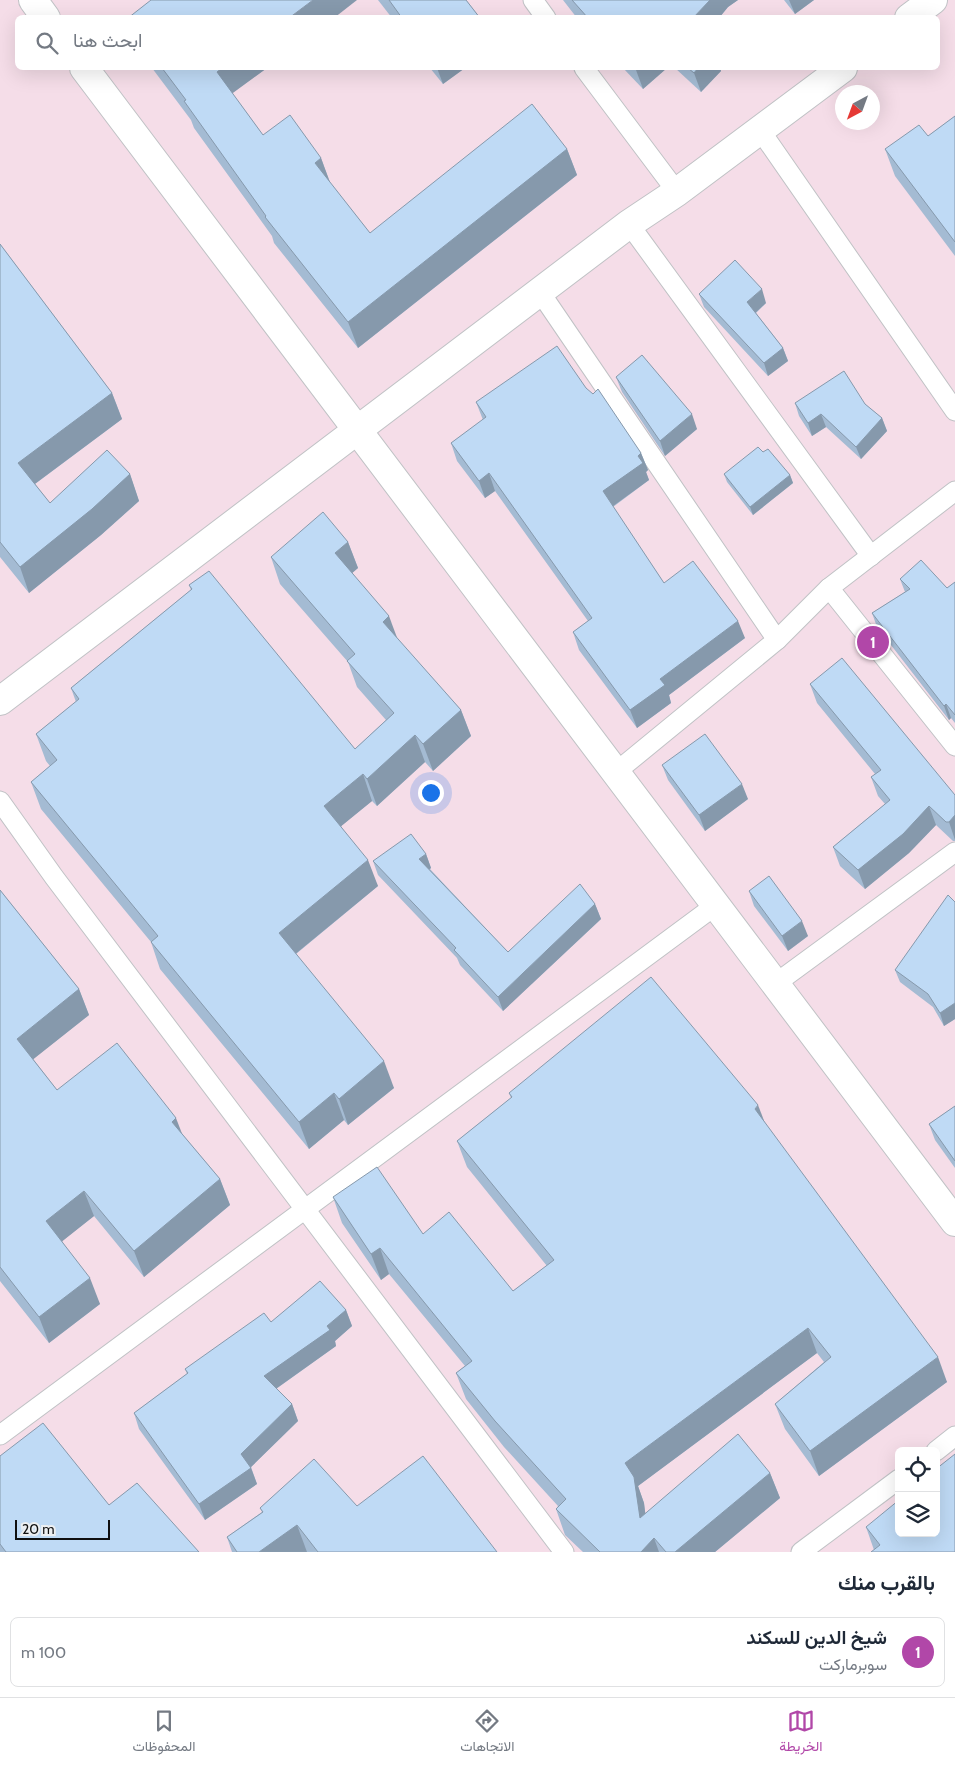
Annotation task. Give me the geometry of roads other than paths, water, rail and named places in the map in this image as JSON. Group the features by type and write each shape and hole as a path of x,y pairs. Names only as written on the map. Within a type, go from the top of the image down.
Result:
{"street":[{"path":"33,0 44,15"},
{"path":"913,15 932,0"},
{"path":"86,70 955,1222"},
{"path":"0,701 629,224 677,192 840,70"}],"lane":[{"path":"533,0 544,15"},
{"path":"586,70 677,192"},
{"path":"760,130 955,411"},
{"path":"629,224 871,556"},
{"path":"540,292 777,640"},
{"path":"616,772 777,640 829,588 955,491"},
{"path":"829,588 955,746"},
{"path":"0,801 54,877 564,1552"},
{"path":"776,984 955,852"},
{"path":"0,1436 716,905"},
{"path":"940,1448 955,1436"},
{"path":"801,1552 895,1481"}],"place":[{"name":"شيخ الدين للسكند","path":"873,642"}]}
